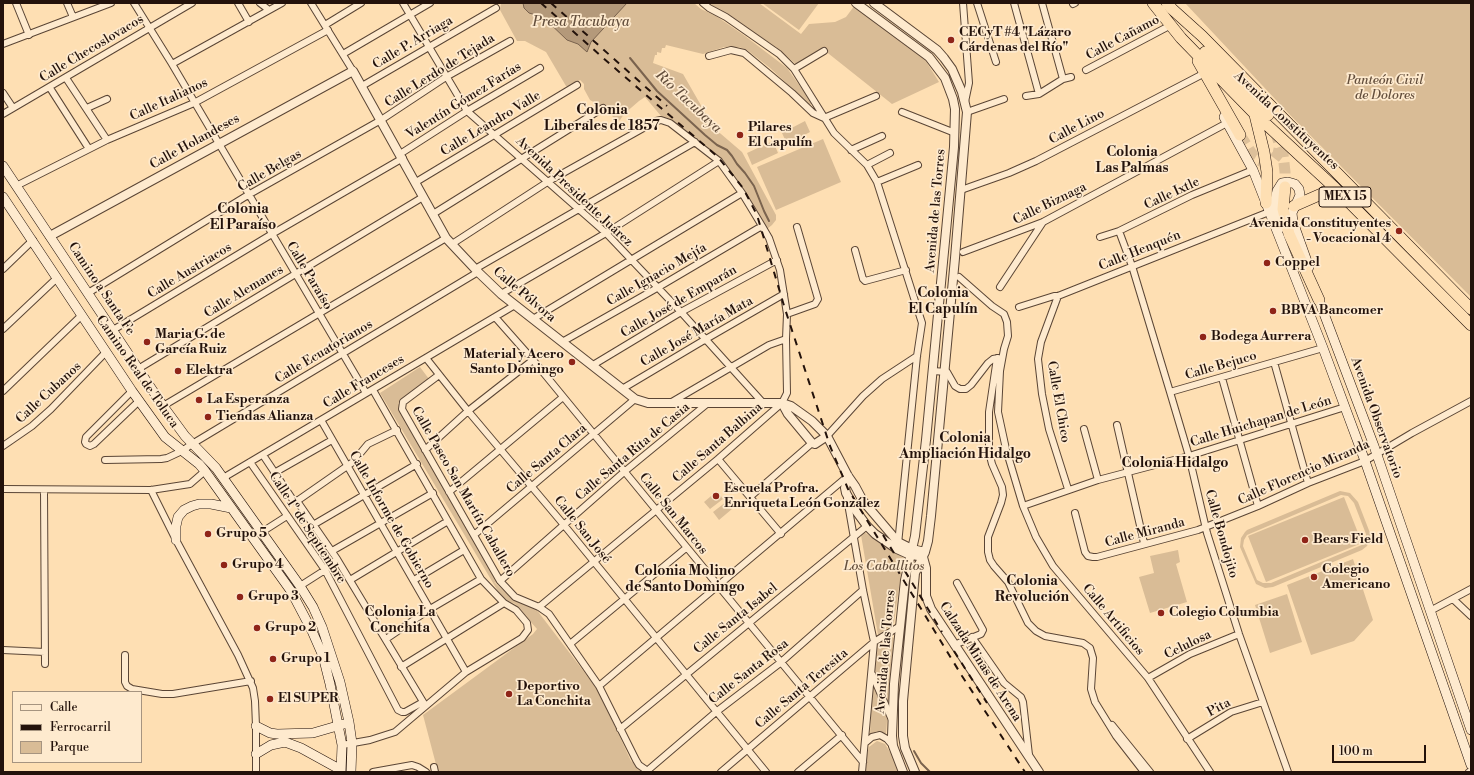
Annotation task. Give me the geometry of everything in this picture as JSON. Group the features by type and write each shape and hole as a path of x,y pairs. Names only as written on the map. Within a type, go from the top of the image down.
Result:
{"highway":[{"name":"Avenida Constituyentes","path":"1153,3 1181,38 1254,113 1335,188 1471,325"},
{"path":"1161,3 1192,40 1268,115"},
{"name":"Avenida Constituyentes","path":"1167,3 1202,36 1471,309"},
{"path":"1181,38 1240,134"},
{"path":"1254,113 1260,130 1267,172 1267,207"},
{"path":"1285,187 1283,209 1287,229 1307,277 1319,300"},
{"path":"1294,206 1335,188"}],"main road":[{"name":"Avenida Observatorio","path":"1200,70 1253,170 1323,348 1390,531 1471,765"},
{"name":"Camino a Santa Fe","path":"3,166 163,406 192,444"},
{"name":"Avenida Observatorio","path":"1280,239 1276,196 1282,183 1288,182 1295,184 1299,189 1300,195 1292,213 1293,222 1319,300 1376,454 1430,611 1469,715 1471,730"},
{"name":"Camino Real de Toluca","path":"4,201 33,240 132,391 165,437 206,471 291,591 306,618 323,656 342,745 341,771"},
{"path":"192,444 207,457 223,478 300,586 313,607 325,634 340,682 352,743 351,772"},
{"path":"176,540 176,526 178,517 184,510 199,504 211,504 231,508"},
{"path":"1390,531 1401,528"},
{"path":"256,726 270,733 277,734 312,733 349,722"},
{"path":"256,754 271,744 285,742 301,748 341,771"}],"street":[{"path":"16,3 29,35"},
{"path":"67,3 73,17"},
{"path":"3,44 111,3"},
{"name":"Calle Paraíso","path":"135,3 366,393"},
{"name":"Calle Checoslovacos","path":"3,114 50,88 192,3"},
{"path":"238,3 249,22"},
{"path":"260,3 268,10"},
{"path":"172,64 282,3"},
{"name":"Calle Pólvora","path":"311,3 362,86 449,241 476,271 501,294 635,399 648,403 669,404 782,403"},
{"name":"Calle Italianos","path":"16,186 107,140 194,103 326,28 361,3"},
{"name":"Avenida Presidente Juárez","path":"403,3 467,111 549,181 606,233 706,339 764,404"},
{"path":"343,54 430,3"},
{"path":"703,3 779,54 794,69 834,132 867,165 877,182 922,323 917,356 898,546"},
{"name":"Avenida de las Torres","path":"856,3 918,48 938,66 945,78 953,99 955,133 934,371 916,528 905,580 892,721 893,746 903,772"},
{"name":"Avenida de las Torres","path":"874,3 937,50 944,58 952,70 965,102 967,112 931,516 928,541 916,573 903,701 903,736 905,748 915,772"},
{"path":"963,3 969,83 965,102"},
{"path":"977,3 996,62"},
{"path":"1014,3 1039,94"},
{"path":"1042,3 1063,79"},
{"name":"Calle P. Arriaga","path":"362,86 496,8"},
{"name":"Calle Cañamo","path":"1086,70 1170,25"},
{"name":"Calle Lerdo de Tejada","path":"381,120 446,77 510,41"},
{"path":"709,56 731,50 744,53 813,113 824,118 876,96"},
{"path":"794,69 824,51"},
{"name":"Valentín Gómez Farías","path":"402,156 467,111 540,68"},
{"name":"Calle Lino","path":"961,190 1009,173 1036,161 1200,70"},
{"name":"Calle Holandeses","path":"50,236 218,143 353,71"},
{"path":"1026,96 1039,94 1063,79 1071,77"},
{"path":"66,78 107,140"},
{"name":"Calle Leandro Valle","path":"416,182 577,85"},
{"path":"50,88 89,149"},
{"path":"3,93 13,108"},
{"path":"87,108 107,99"},
{"path":"967,112 1004,99"},
{"path":"433,214 603,108"},
{"path":"902,112 955,133"},
{"name":"Calle Belgas","path":"88,293 248,195 381,120"},
{"path":"163,406 319,313 449,241 549,181 656,121 661,120 670,123 720,161 742,193 769,238 780,270 787,314 787,393 782,403"},
{"name":"Calle Biznaga","path":"964,252 1043,222 1227,123"},
{"path":"851,150 882,136"},
{"name":"Calle Ecuatorianos","path":"105,460 161,459 167,458 182,451 343,354 579,208 695,142"},
{"path":"867,165 890,153"},
{"name":"Calle Austriacos","path":"113,330 402,156"},
{"path":"952,160 963,162"},
{"path":"501,294 606,233 720,161"},
{"path":"877,182 918,165"},
{"name":"Calle Ixtle","path":"1100,238 1119,231 1192,195 1253,170"},
{"path":"533,319 742,193"},
{"name":"Calle Alemanes","path":"138,369 423,197"},
{"name":"Calle Henquén","path":"1019,307 1058,296 1132,266 1267,207"},
{"path":"1000,287 1043,222"},
{"name":"Calle Ignacio Mejía","path":"562,342 762,226"},
{"path":"787,314 815,304 818,299 797,227"},
{"name":"Calle Bondojito","path":"1119,231 1132,266 1189,456 1207,533 1239,634 1288,772"},
{"path":"3,269 33,240"},
{"path":"855,250 865,281 906,270"},
{"name":"Calle José de Emparán","path":"593,365 681,312 777,260"},
{"path":"959,277 992,306 1004,314 1007,322 1008,336 999,358 989,412 989,452 992,464 1002,487 1003,495 988,537 988,552 990,560 1008,582 1028,623 1036,631 1045,636 1083,643 1090,648 1092,658 1093,696 1116,736 1144,772"},
{"path":"3,329 57,278"},
{"name":"Calle José María Mata","path":"622,389 784,294"},
{"name":"Calle El Chico","path":"1058,296 1041,342 1038,359 1042,394 1049,429 1068,489"},
{"name":"Calle Franceses","path":"223,478 515,305"},
{"path":"3,391 82,315"},
{"name":"Calle San Marcos","path":"495,317 563,397 780,663 842,735 863,762"},
{"path":"669,404 769,345 786,339"},
{"name":"Calle Bejuco","path":"1170,392 1323,348"},
{"name":"Calle Cubanos","path":"3,446 32,426 51,409 106,352"},
{"path":"751,496 812,443 815,444 827,436 863,396 882,378 917,356"},
{"name":"Calle San José","path":"426,358 500,450 766,772"},
{"path":"934,371 944,372 949,375 955,386 960,389 966,389 971,385 988,363 999,358"},
{"name":"Calle Artificios","path":"999,358 997,403 999,420 1023,506 1036,537 1053,566 1148,678 1210,772"},
{"path":"425,450 468,411 532,360"},
{"path":"1274,362 1290,424 1308,482"},
{"name":"Calle Paseo San Martín Caballero","path":"439,375 403,402 402,409 500,580 515,597 539,607 549,614 599,686 636,760 648,772"},
{"path":"1222,378 1238,440 1258,506"},
{"path":"342,745 376,738 395,732 424,704 466,672 526,634 528,630 527,623 516,610 504,604 481,579 417,464 373,390"},
{"path":"132,391 86,437 86,444 88,446 92,445 139,401"},
{"path":"449,492 563,397"},
{"name":"Calle Santa Clara","path":"474,536 635,399"},
{"name":"Calle Florencio Miranda","path":"1206,526 1258,506 1308,482 1365,461 1471,401"},
{"name":"Calle Santa Rita de Casia","path":"500,580 564,526 624,472 708,403"},
{"path":"782,403 792,406 800,411 827,436 848,476 870,510 898,546"},
{"path":"782,403 788,414 812,443"},
{"name":"Calle Santa Balbina","path":"539,607 782,403"},
{"name":"Calle Huichapan de León","path":"1023,506 1068,489 1189,456 1345,407"},
{"name":"Calle Informe de Gobierno","path":"321,420 466,672"},
{"path":"1117,425 1144,543"},
{"path":"1084,429 1098,480"},
{"path":"297,501 353,462 368,444 397,430"},
{"path":"274,473 332,440"},
{"path":"263,455 292,500 297,501 337,559 424,704"},
{"path":"718,458 781,534"},
{"name":"Calle 1º de Septiembre","path":"250,462 324,570 398,710 405,712 424,704"},
{"path":"313,525 417,464"},
{"path":"3,489 151,490 190,484 206,471"},
{"path":"848,476 845,488 874,642 862,772"},
{"path":"599,686 655,637 781,534 848,476"},
{"path":"44,490 45,664"},
{"path":"151,490 250,681 254,694 256,772"},
{"path":"332,552 433,493"},
{"path":"846,493 856,512 875,534 911,552 924,555"},
{"name":"Calle Miranda","path":"1075,513 1085,552 1088,556 1097,557 1144,543 1198,530 1206,526"},
{"path":"262,532 288,516"},
{"path":"350,580 448,521"},
{"name":"Calle Santa Isabel","path":"620,729 854,535 867,526"},
{"path":"570,644 686,548"},
{"path":"414,580 464,550"},
{"name":"Calzada Minas de Arena","path":"924,555 926,568 925,589 928,602 1039,772"},
{"path":"300,586 324,570 337,559"},
{"path":"386,639 481,579"},
{"path":"954,644 982,633 983,628 957,583"},
{"path":"1430,611 1471,589"},
{"name":"Calle Santa Rosa","path":"648,772 716,712 780,663 863,590"},
{"path":"1453,599 1471,616"},
{"path":"401,667 504,604"},
{"name":"Calle Santa Teresita","path":"721,772 810,698 874,642 900,626"},
{"name":"Celulosa","path":"1148,678 1190,654 1239,634"},
{"path":"972,637 1004,683 1021,697 1023,702 1029,758"},
{"path":"3,650 45,652"},
{"path":"124,655 124,682 132,689 162,694 173,694 250,681"},
{"path":"871,672 892,721"},
{"name":"Pita","path":"1187,739 1231,712 1263,702"},
{"path":"1105,718 1115,728 1150,772"},
{"path":"798,772 842,735"},
{"path":"865,743 872,737 880,735 887,739 893,746"},
{"path":"374,772 412,765 418,766 426,772"}],"green space":[{"path":"501,3 694,3 701,9 716,16 745,36 787,68 812,103 810,105 770,68 747,50 739,47 724,47 703,54 666,45 665,48 662,48 661,53 657,52 653,63 683,74 714,128 742,152 776,215 776,220 772,225 767,229 721,160 661,116 645,97 616,122 608,109 603,110 599,105 590,100 584,89 584,84 580,80 570,88 566,86 546,52 525,41 517,41 500,10"},
{"path":"709,3 759,3 801,34 809,24 835,22 846,17 855,5 924,58 939,82 892,104 824,50 798,66 776,47"},
{"path":"762,3 819,3 799,30"},
{"name":"Panteón Civil de Dolores","path":"1185,3 1471,3 1471,297 1291,116"},
{"path":"805,121 810,132 787,144 782,133"},
{"path":"823,139 841,182 776,210 757,167"},
{"path":"773,141 778,153 752,165 747,153"},
{"name":"Deportivo La Conchita","path":"420,367 429,379 398,403 464,524 502,585 494,582 510,597 536,609 598,690 631,761 645,772 438,772 423,715 533,634 537,629 515,604 502,598 380,393"},
{"path":"717,491 723,499 710,509 704,502"},
{"path":"1340,491 1350,493 1358,502 1370,533 1370,540 1367,546 1362,550 1273,587 1265,588 1256,584 1240,547 1241,538 1247,530","holes":["1341,495 1348,496 1354,503 1366,534 1364,544 1271,583 1263,583 1257,580 1243,546 1247,535"]},
{"name":"Bears Field","path":"1344,497 1362,543 1266,582 1248,536"},
{"path":"726,502 732,509 719,520 713,512"},
{"name":"Los Caballitos","path":"864,532 904,558 894,623 878,635 861,535"},
{"path":"1178,550 1180,562 1176,564 1187,602 1150,613 1139,577 1154,573 1150,556"},
{"path":"1353,559 1373,620 1354,641 1311,655 1287,585"},
{"path":"1287,594 1302,642 1270,653 1255,605"},
{"path":"892,637 894,638 886,733 877,731 870,734 875,645"},
{"path":"877,741 885,744 895,760 899,772 865,772 866,758 869,747"}],"water":[{"name":"Presa Tacubaya","path":"523,3 627,3 591,42 587,52 578,44 567,40 543,17 529,13 524,8"}],"waterway":[{"name":"Río Tacubaya","path":"630,58 657,91 705,135 717,145 727,150 754,186 769,221"},
{"name":"Río Tacubaya","path":"914,751 921,763 930,772"}],"tunnel":[{"path":"1275,131 1283,154 1285,187"},
{"path":"1240,135 1254,157 1264,163 1274,159 1278,154 1280,144"}],"railway":[{"path":"541,3 718,157 743,188 757,215 785,309 830,446 848,489 962,676 1025,772"},
{"path":"551,3 667,106"},
{"path":"883,535 942,632"},
{"path":"954,651 987,703"}],"place":[{"name":"CECyT #4 \"Lázaro Cárdenas del Río\"","path":"951,40"},
{"name":"Pilares El Capulín","path":"740,135"},
{"name":"Avenida Constituyentes - Vocacional 4","path":"1399,231"},
{"name":"Coppel","path":"1267,263"},
{"name":"BBVA Bancomer","path":"1273,311"},
{"name":"Bodega Aurrera","path":"1203,337"},
{"name":"Maria G. de García Ruiz","path":"147,342"},
{"name":"Material y Acero Santo Domingo","path":"572,362"},
{"name":"Elektra","path":"178,371"},
{"name":"La Esperanza","path":"199,400"},
{"name":"Tiendas Alianza","path":"208,417"},
{"name":"Escuela Profra. Enriqueta León González","path":"716,496"},
{"name":"Grupo 5","path":"208,534"},
{"name":"Bears Field","path":"1305,540"},
{"name":"Grupo 4","path":"224,565"},
{"name":"Colegio Americano","path":"1314,577"},
{"name":"Grupo 3","path":"240,597"},
{"name":"Colegio Columbia","path":"1161,613"},
{"name":"Grupo 2","path":"257,628"},
{"name":"Grupo 1","path":"273,659"},
{"name":"Deportivo La Conchita","path":"509,694"},
{"name":"El SUPER","path":"270,699"}],"district":[{"name":"Colonia Liberales de 1857","path":"602,120"},
{"name":"Colonia Las Palmas","path":"1132,162"},
{"name":"Colonia El Paraíso","path":"243,218"},
{"name":"Colonia El Capulín","path":"943,302"},
{"name":"Colonia Ampliación Hidalgo","path":"965,448"},
{"name":"Colonia Hidalgo","path":"1175,464"},
{"name":"Colonia Molino de Santo Domingo","path":"685,580"},
{"name":"Colonia Revolución","path":"1032,590"},
{"name":"Colonia La Conchita","path":"400,622"}]}
